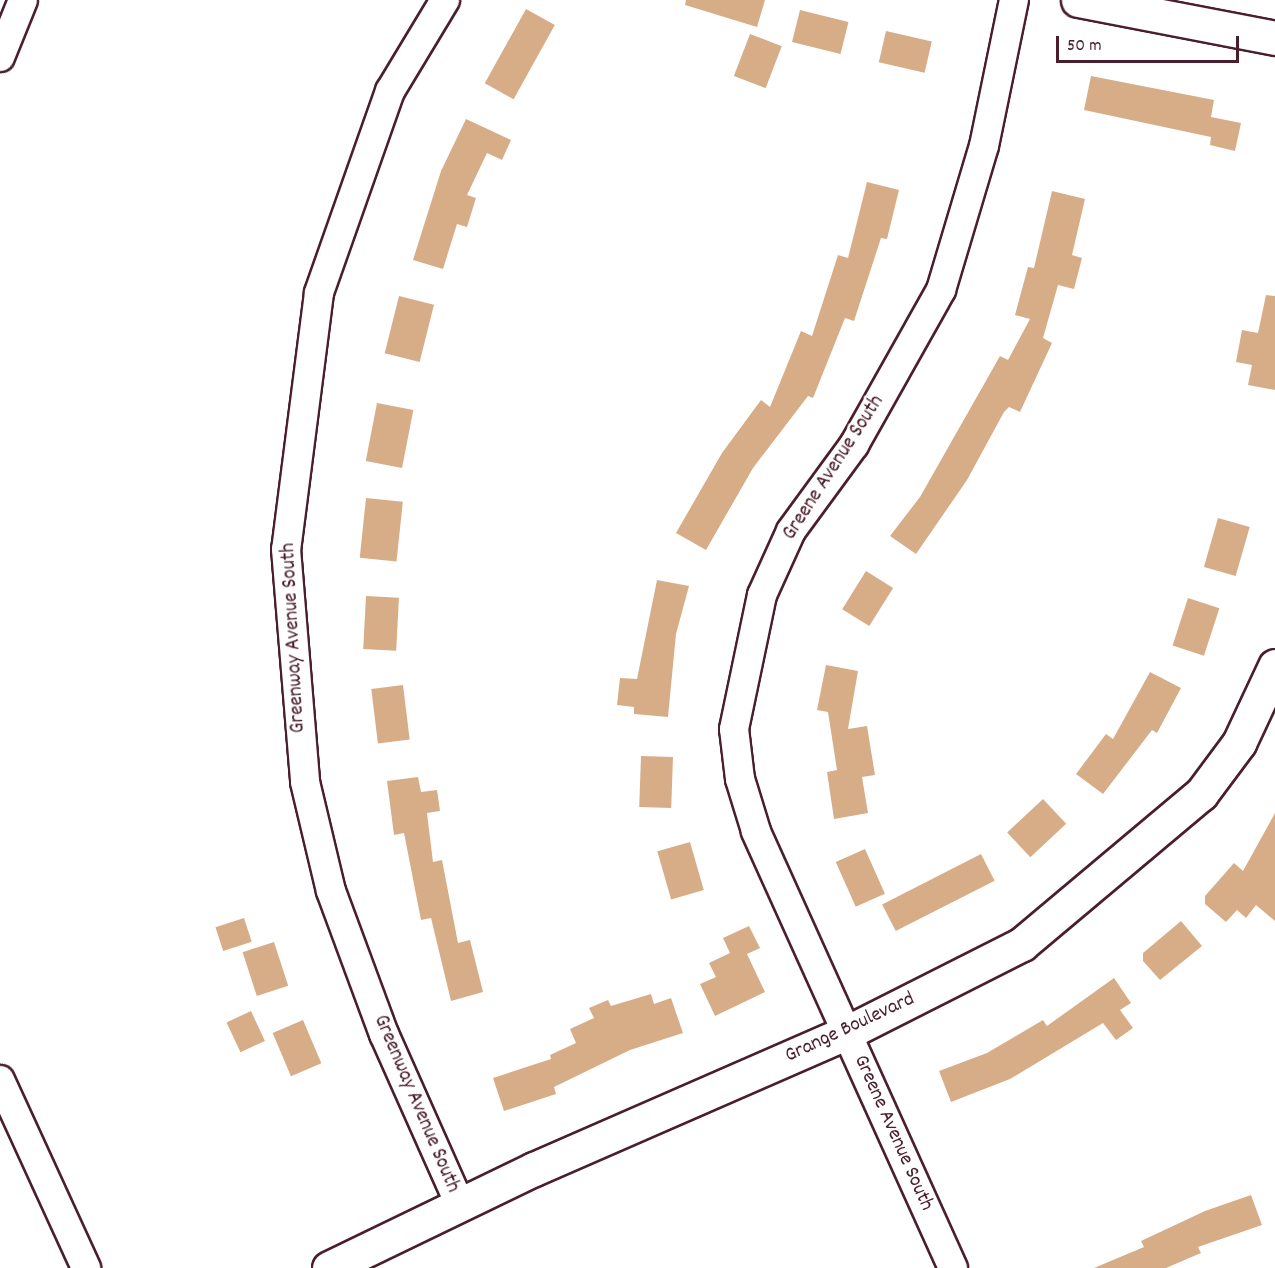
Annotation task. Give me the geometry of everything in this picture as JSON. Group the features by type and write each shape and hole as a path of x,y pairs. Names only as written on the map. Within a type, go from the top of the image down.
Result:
{"street":[{"path":"0,57 23,0"},
{"name":"Greenway Avenue South","path":"445,0 390,91 319,293 286,549 305,782 331,891 384,1034 460,1205"},
{"name":"Greene Avenue South","path":"953,1268 756,831 740,779 734,729 738,694 762,595 791,531 854,445 941,290 984,146 1014,0"},
{"path":"1078,0 1275,38"},
{"name":"Grange Boulevard","path":"329,1268 460,1205 848,1032 1022,944 1130,857 1201,794 1239,742 1275,666"},
{"path":"0,1080 86,1268"}],"building":[{"path":"686,0 765,0 757,27 685,5"},
{"path":"526,9 555,25 514,99 485,83"},
{"path":"800,10 849,22 841,54 792,42"},
{"path":"886,31 932,42 925,73 879,62"},
{"path":"750,34 782,46 766,88 734,76"},
{"path":"1091,76 1214,100 1211,117 1241,123 1235,151 1210,145 1211,137 1084,110"},
{"path":"466,119 511,140 502,160 487,153 467,195 476,198 467,227 457,224 443,269 413,260 441,171"},
{"path":"867,182 899,190 887,239 881,238 854,321 845,318 813,398 808,396 753,468 706,550 676,533 722,453 761,400 770,407 801,331 812,336 838,255 848,258"},
{"path":"1052,191 1085,199 1072,255 1082,258 1074,289 1058,285 1043,338 1052,343 1020,412 1009,407 1004,412 967,480 916,554 890,536 920,497 1000,356 1008,360 1030,319 1015,315 1028,267 1034,268"},
{"path":"1266,295 1275,296 1275,390 1248,385 1252,365 1236,362 1242,330 1258,333"},
{"path":"399,296 434,305 420,362 385,353"},
{"path":"377,403 413,410 402,468 366,461"},
{"path":"366,498 403,502 397,562 360,558"},
{"path":"1218,518 1250,527 1236,576 1204,567"},
{"path":"866,571 893,588 869,626 842,609"},
{"path":"657,580 689,586 676,634 668,717 634,714 634,707 617,705 620,678 637,679"},
{"path":"366,596 399,598 396,651 363,649"},
{"path":"1188,598 1219,608 1204,656 1173,646"},
{"path":"826,665 858,671 848,729 867,726 875,775 862,777 868,813 834,819 827,772 837,770 828,712 817,710"},
{"path":"1150,672 1181,688 1157,733 1152,730 1103,794 1076,774 1106,734 1113,739"},
{"path":"403,685 410,740 378,743 371,689"},
{"path":"641,756 673,757 671,808 639,807"},
{"path":"418,777 421,792 437,790 440,811 427,813 433,862 442,860 458,943 470,940 483,992 451,1001 431,918 421,920 404,833 394,835 387,781"},
{"path":"1043,799 1066,824 1030,857 1007,832"},
{"path":"1275,813 1275,921 1256,905 1246,918 1237,910 1226,922 1205,904 1205,896 1234,863 1243,871"},
{"path":"690,842 704,890 671,899 657,851"},
{"path":"865,849 885,894 856,907 836,862"},
{"path":"981,854 995,881 896,931 882,904"},
{"path":"244,918 252,942 223,951 215,927"},
{"path":"1181,921 1202,946 1160,980 1143,961 1143,953"},
{"path":"749,926 760,948 747,954 765,992 715,1016 700,984 716,977 709,963 730,953 723,938"},
{"path":"274,942 288,986 257,996 243,952"},
{"path":"1114,978 1131,1003 1120,1010 1133,1028 1116,1040 1103,1023 1010,1079 951,1102 939,1071 987,1053 1043,1020 1047,1026"},
{"path":"651,994 654,1004 671,998 683,1033 630,1050 554,1087 556,1094 504,1111 493,1078 551,1059 550,1055 576,1043 570,1029 594,1018 589,1008 608,1000 611,1006"},
{"path":"251,1011 265,1041 240,1052 227,1022"},
{"path":"303,1020 321,1063 291,1076 273,1033"},
{"path":"1251,1195 1262,1225 1198,1247 1201,1253 1166,1268 1094,1268 1144,1247 1141,1241 1205,1211"}]}
